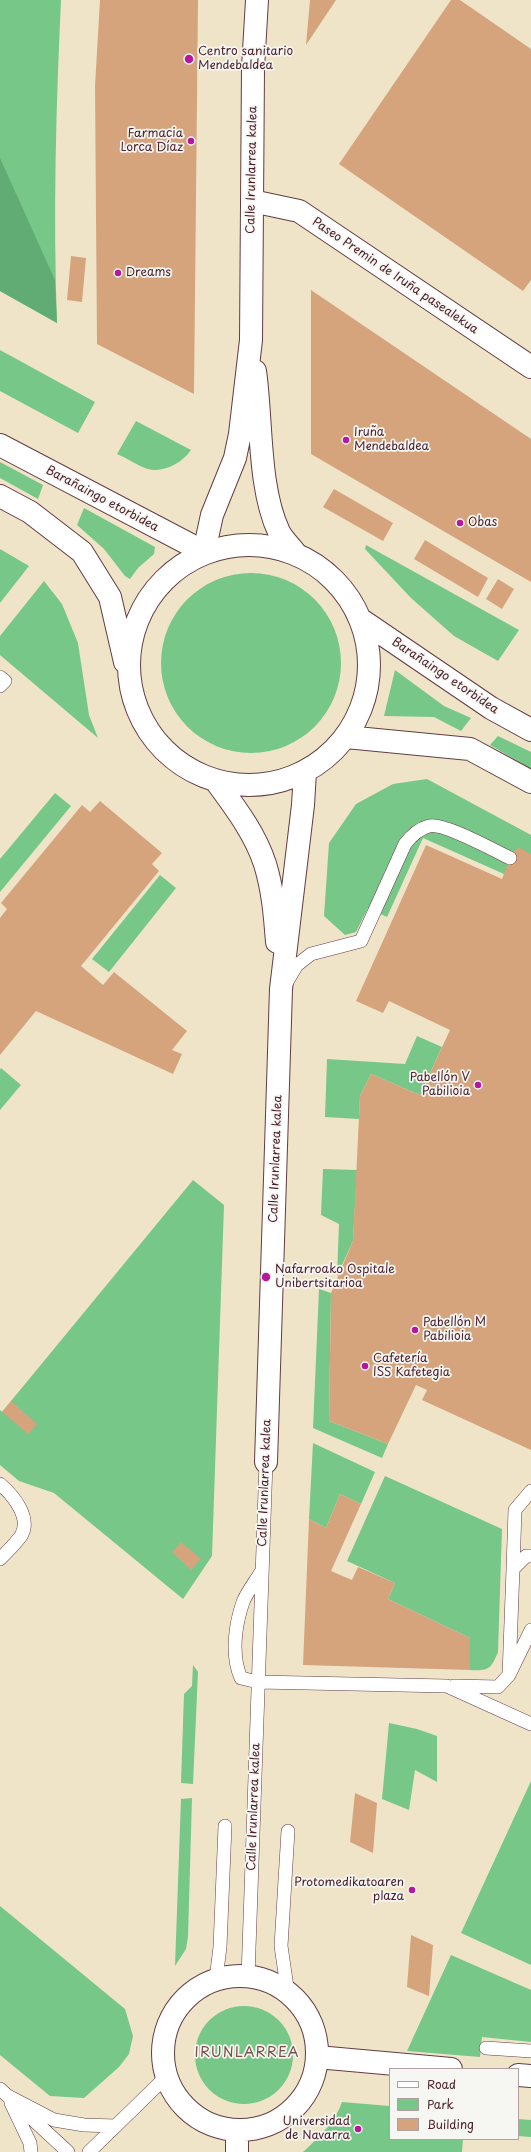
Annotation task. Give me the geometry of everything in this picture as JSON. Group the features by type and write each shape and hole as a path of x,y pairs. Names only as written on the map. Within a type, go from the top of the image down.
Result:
{"main road":[{"name":"Calle Irunlarrea kalea","path":"204,552 212,515 235,458 240,434 251,340 253,68 257,0"},
{"name":"Paseo Premin de Iruña pasealekua","path":"252,201 299,212 531,367"},
{"name":"Calle Irunlarrea kalea","path":"251,340 260,402 264,469 271,508 279,533 296,554"},
{"name":"Barañaingo etorbidea","path":"0,445 204,552"},
{"path":"0,496 30,512 82,552 110,597 130,684 136,706 146,727 172,758 200,775 215,780 255,786 274,783 305,772 327,757 346,737 357,718 365,697 370,657 360,619 338,584 319,566 296,554 273,547 249,544 225,546 204,552 182,565 160,583 140,615 130,648 130,684"},
{"name":"Barañaingo etorbidea","path":"360,619 491,708 531,730"},
{"path":"346,737 470,749 531,782"},
{"name":"Calle Irunlarrea kalea","path":"266,1462 281,989 303,805 305,772"},
{"name":"Calle Irunlarrea kalea","path":"215,780 252,835 265,863 274,899 281,989"},
{"path":"248,1977 270,1982 288,1994 301,2006 310,2022 316,2039 317,2057 313,2079 303,2098 288,2114 269,2125 237,2131 214,2126 194,2115 177,2098 166,2077 163,2056 164,2036 172,2016 185,1999 202,1986 216,1979 248,1977"},
{"path":"317,2057 440,2068"},
{"path":"519,2075 531,2076"},
{"path":"237,2131 237,2152"}],"lane":[{"path":"281,989 297,965 311,954 361,941 376,911 405,844 413,833 430,825 452,830 510,858"},
{"name":"Calle Irunlarrea kalea","path":"248,1977 266,1462"},
{"path":"0,1484 9,1492 20,1508 23,1520 22,1534 0,1559"},
{"path":"509,1675 515,1510 531,1491"},
{"path":"513,1569 526,1556 531,1556"},
{"path":"262,1571 244,1601 237,1629 235,1665 241,1678 258,1682 498,1687 509,1675 531,1630"},
{"path":"447,1686 531,1724"},
{"path":"216,1979 220,1946 225,1826"},
{"path":"288,1831 281,1946 288,1994"},
{"path":"486,2048 531,2051"},
{"path":"89,2152 166,2077"},
{"path":"4,2093 54,2120 84,2125 116,2126"},
{"path":"4,2093 30,2143 31,2152"},
{"path":"4,2093 68,2152"}],"green space":[{"path":"0,0 61,0 56,161 55,242 57,323 0,291"},
{"path":"0,158 55,280 57,323 0,291"},
{"path":"0,350 95,402 78,433 0,391"},
{"path":"136,421 191,450 178,463 160,470 144,468 117,454"},
{"path":"0,462 43,485 38,499 0,478"},
{"path":"84,508 155,547 154,554 138,568 130,579 125,576 104,549 77,525"},
{"path":"366,545 519,630 498,661 454,636 411,598 365,549"},
{"path":"0,549 29,566 0,603"},
{"path":"251,573 268,575 285,580 308,594 320,606 330,621 337,637 341,663 339,680 334,697 320,720 308,732 293,742 277,749 251,753 234,751 217,746 194,732 182,720 172,705 165,689 161,663 163,646 168,629 182,606 194,594 209,584 225,577"},
{"path":"44,581 62,604 78,643 89,715 98,738 0,655 0,636"},
{"path":"395,670 444,706 471,718 461,731 434,717 384,716"},
{"path":"498,736 531,752 531,769 490,745"},
{"path":"427,779 531,835 531,886 423,838 387,917 368,908 356,932 345,935 324,916 329,843 356,804 393,784"},
{"path":"55,793 71,806 0,892 0,859"},
{"path":"160,875 176,888 109,972 92,959"},
{"path":"417,1036 442,1047 420,1095 371,1074 360,1096 359,1119 325,1117 327,1059 405,1064"},
{"path":"1,1068 21,1085 0,1110 0,1070"},
{"path":"323,1169 357,1170 353,1241 337,1276 339,1224 321,1215"},
{"path":"193,1180 224,1205 212,1556 183,1599 54,1493 19,1481 0,1465 0,1410 2,1412"},
{"path":"319,1289 331,1293 329,1421 388,1444 382,1458 313,1428"},
{"path":"313,1443 375,1472 361,1504 340,1494 326,1528 309,1519"},
{"path":"385,1476 502,1529 498,1652 488,1668 481,1670 470,1670 470,1638 388,1599 395,1583 347,1561"},
{"path":"193,1665 198,1672 193,1784 181,1783 184,1694 192,1686"},
{"path":"389,1723 417,1729 437,1736 437,1782 415,1770 409,1810 382,1799"},
{"path":"531,1781 531,1965 461,1933"},
{"path":"192,1798 188,1937 186,1949 175,1966 181,1799"},
{"path":"0,1906 125,2009 133,2036 129,2054 119,2067 84,2098 50,2096 0,2055"},
{"path":"451,1955 531,1990 531,2042 482,2037 480,2057 407,2051"},
{"path":"244,2006 263,2010 279,2020 289,2036 293,2055 289,2074 279,2090 263,2100 244,2104 225,2100 209,2090 199,2074 195,2055 199,2036 209,2020 225,2010"},
{"name":"Universidad de Navarra","path":"342,2102 389,2106 389,2140 463,2140 462,2152 303,2152 321,2135 339,2110"},
{"path":"519,2119 531,2120 531,2137 519,2136"}],"building":[{"path":"100,0 198,0 194,394 97,344 95,86"},
{"path":"310,0 336,0 306,45"},
{"path":"451,0 460,0 531,49 531,280 523,291 339,164"},
{"path":"71,256 86,258 82,302 67,300"},
{"path":"311,290 531,439 531,582 311,454"},
{"path":"334,489 393,523 383,541 323,507"},
{"path":"425,540 488,578 478,597 414,559"},
{"path":"498,579 514,589 502,609 486,599"},
{"path":"100,801 162,853 152,864 159,871 81,966 103,985 114,972 187,1031 172,1050 182,1054 173,1074 36,1011 0,1055 0,918 7,909 1,903 82,805 90,812"},
{"name":"Pabellón V Pabilioia","path":"426,845 502,879 510,858 518,847 531,854 531,1450 422,1400 427,1390 416,1385 388,1444 329,1421 331,1293 353,1241 360,1096 371,1074 420,1095 450,1030 389,1001 383,1013 356,1001"},
{"path":"11,1401 37,1424 28,1434 2,1412"},
{"path":"340,1494 361,1504 331,1571 352,1580 358,1567 395,1583 388,1599 470,1638 470,1670 303,1665 309,1519 326,1528"},
{"path":"181,1542 201,1559 191,1570 172,1552"},
{"path":"355,1793 377,1803 373,1853 350,1842"},
{"path":"411,1935 433,1945 429,1996 407,1987"}],"place":[{"name":"Centro sanitario Mendebaldea","path":"189,59"},
{"name":"Farmacia Lorca Díaz","path":"191,141"},
{"name":"Dreams","path":"118,273"},
{"name":"Iruña Mendebaldea","path":"346,440"},
{"name":"Obas","path":"460,523"},
{"name":"Pabellón V Pabilioia","path":"478,1085"},
{"name":"Nafarroako Ospitale Unibertsitarioa","path":"266,1277"},
{"name":"Pabellón M Pabilioia","path":"415,1330"},
{"name":"Cafetería ISS Kafetegia","path":"365,1366"},
{"name":"Protomedikatoaren plaza","path":"412,1890"},
{"name":"Universidad de Navarra","path":"358,2129"}],"district":[{"name":"IRUNLARREA","path":"247,2053"}]}
